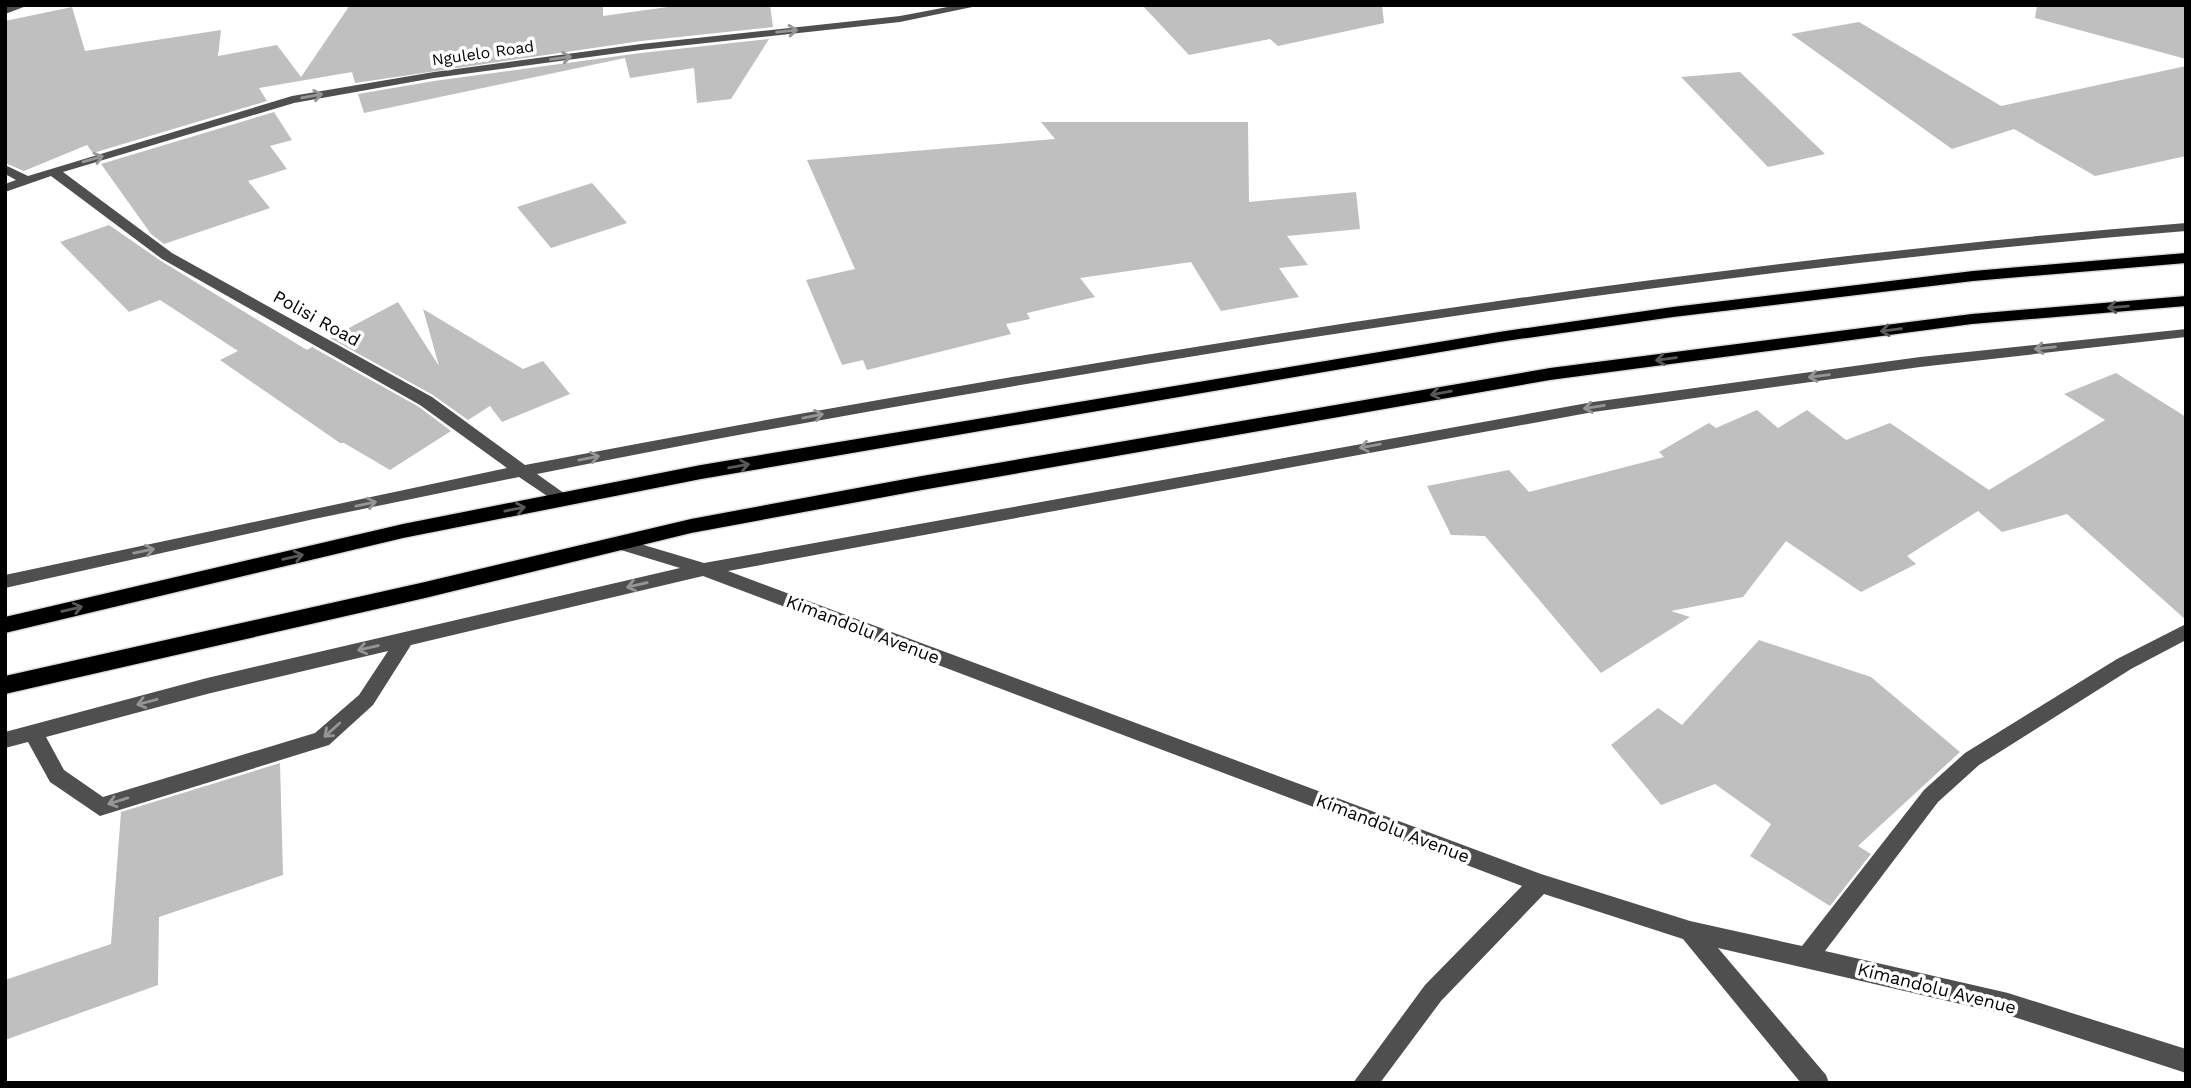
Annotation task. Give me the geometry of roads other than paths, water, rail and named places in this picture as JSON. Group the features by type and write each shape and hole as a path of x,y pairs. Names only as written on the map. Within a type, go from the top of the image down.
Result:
{"highway":[{"path":"5,625 403,531 701,472 1499,337 1673,312 1973,276 2186,258"},
{"path":"5,685 425,590 691,526 922,483 1550,374 1972,319 2186,301"}],"street":[{"path":"5,11 24,5"},
{"name":"Ngulelo Road","path":"5,188 53,171 292,100 476,69 641,47 900,19 977,5"},
{"path":"5,169 26,180"},
{"name":"Polisi Road","path":"53,171 166,256 426,401 562,500"},
{"path":"5,582 523,471 971,386 1534,298 1862,256 2186,227"},
{"path":"5,740 207,686 704,569 1593,407 1920,362 2186,333"},
{"name":"Kimandolu Avenue","path":"617,543 704,569 1540,883 1690,931 2008,1004 2186,1061"},
{"path":"1807,957 1931,796 1972,759 2124,664 2186,631"},
{"path":"33,733 57,776 100,807 322,739 366,700 405,639"},
{"path":"1365,1083 1433,993 1540,883"},
{"path":"1690,931 1817,1083"}]}
